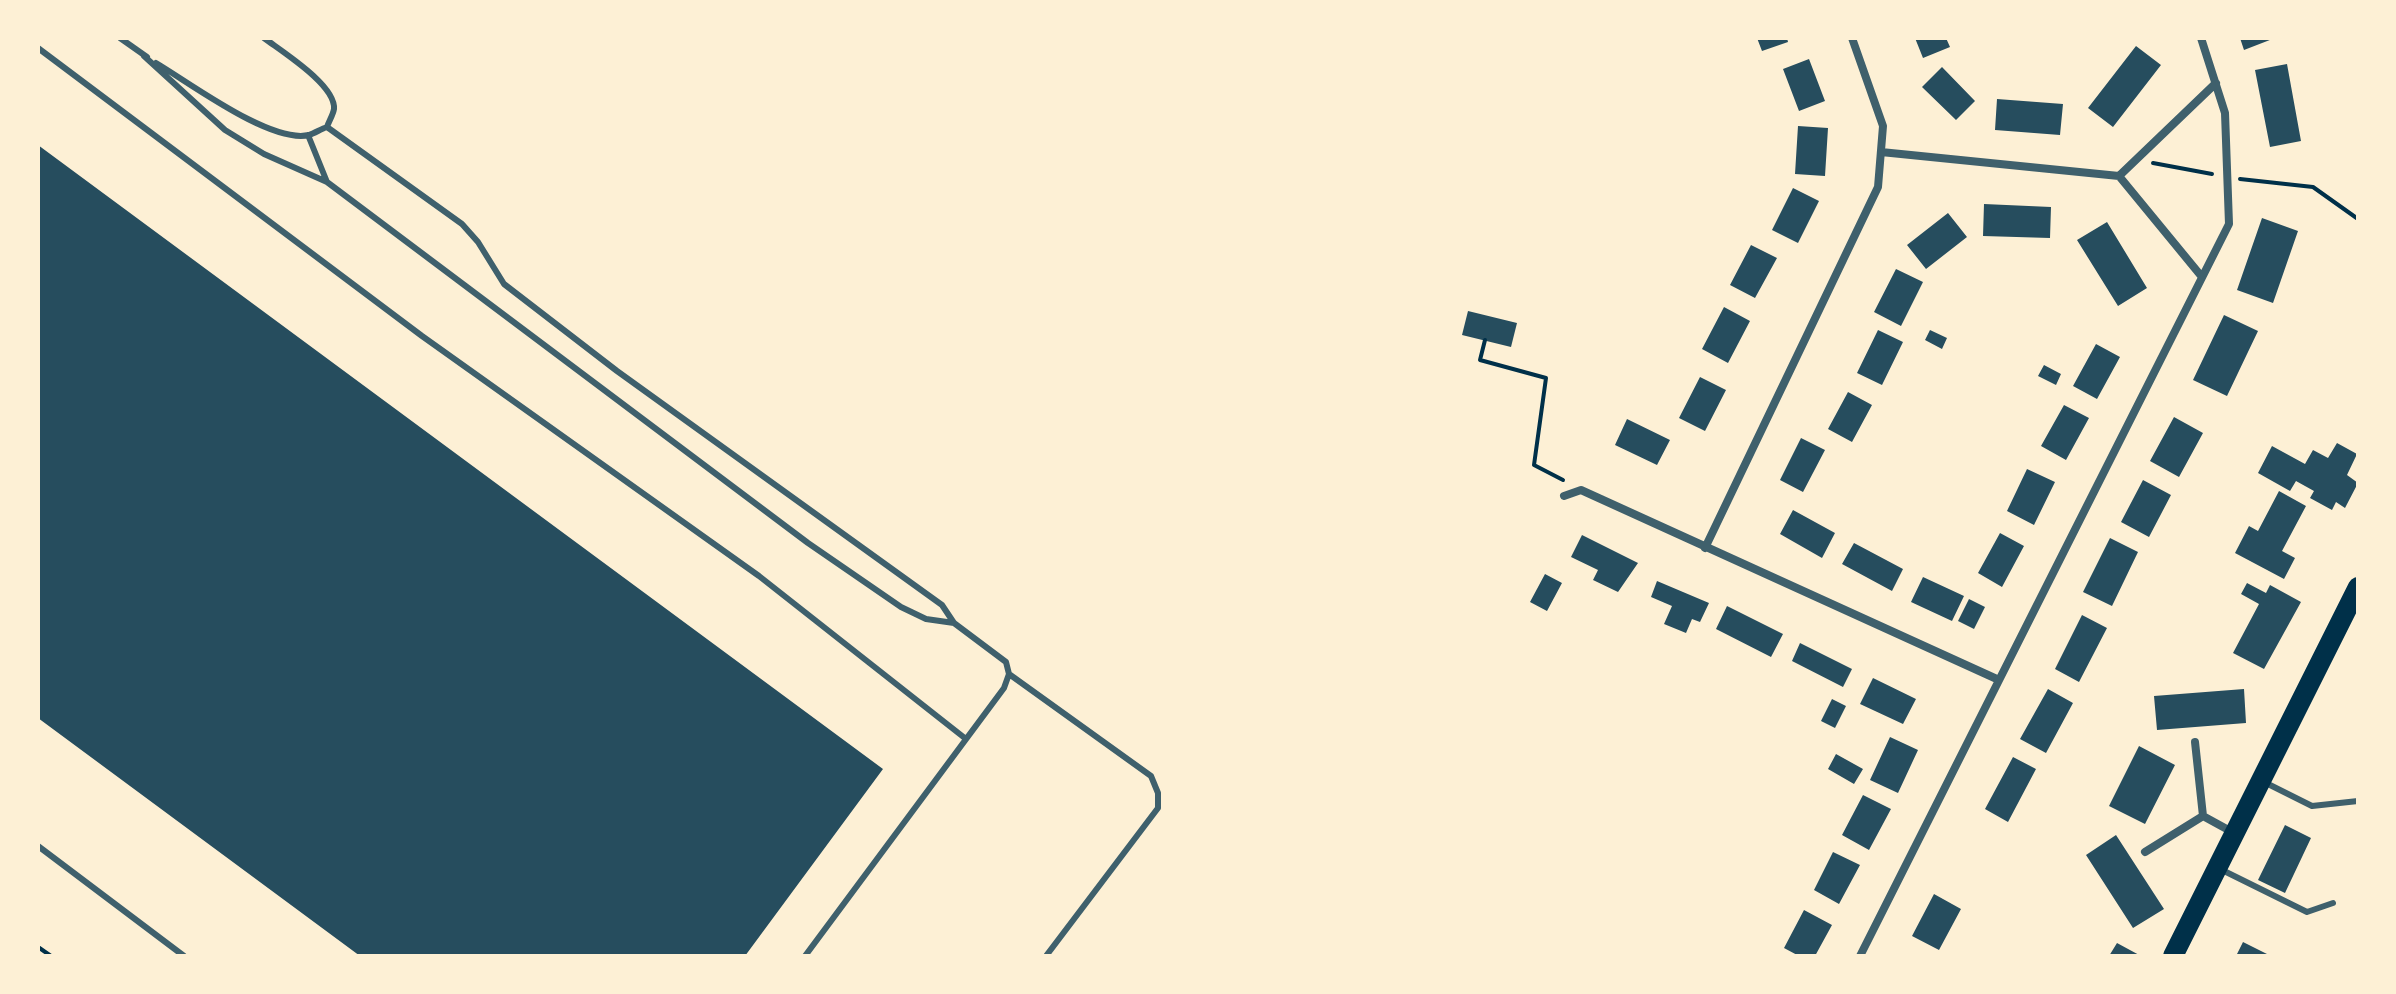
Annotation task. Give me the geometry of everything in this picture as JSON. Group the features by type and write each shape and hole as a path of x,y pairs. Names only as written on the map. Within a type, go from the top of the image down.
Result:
{"main road":[{"path":"2173,956 2357,591"}],"street":[{"path":"1705,548 1878,187 1883,126 1852,38"},
{"path":"1860,956 2229,224 2225,113 2201,38"},
{"path":"2119,176 2216,83"},
{"path":"1881,152 2119,176 2202,277"},
{"path":"1564,496 1581,490 1999,680"},
{"path":"2195,742 2203,816"},
{"path":"2203,816 2234,833"},
{"path":"2145,852 2203,816"}],"lane":[{"path":"120,38 225,130 264,154 327,182 808,543 901,607 926,619 954,623"},
{"path":"144,56 253,121 286,134 308,135 327,127 334,111 333,100 308,72 264,38"},
{"path":"38,48 422,336 759,576 966,739"},
{"path":"327,127 462,224 478,242 504,284 617,371 942,605 954,623 1006,662 1009,674 1004,688 805,956"},
{"path":"308,135 327,182"},
{"path":"1009,674 1151,776 1158,793 1158,808 1046,956"},
{"path":"2260,780 2312,806 2358,801"},
{"path":"38,846 184,956"},
{"path":"2217,867 2307,912 2333,903"}],"path":[{"path":"2135,160 2229,177 2313,187 2358,219"},
{"path":"1485,340 1480,360 1546,378 1534,465 1581,490"},
{"path":"38,947 51,956"}],"building":[{"path":"1757,38 1787,38 1788,42 1762,51"},
{"path":"1915,38 1946,38 1950,47 1923,58"},
{"path":"2240,38 2275,38 2244,50"},
{"path":"2136,46 2161,65 2113,127 2088,108"},
{"path":"1809,59 1825,101 1799,111 1783,69"},
{"path":"2287,64 2301,141 2270,147 2255,70"},
{"path":"1942,67 1975,101 1956,120 1922,87"},
{"path":"1997,99 2063,104 2060,135 1995,130"},
{"path":"1798,126 1828,128 1825,176 1795,174"},
{"path":"38,145 883,769 745,956 360,956 38,718"},
{"path":"1793,188 1819,201 1798,243 1772,230"},
{"path":"1984,204 2051,207 2050,238 1983,236"},
{"path":"1948,213 1967,237 1926,269 1907,245"},
{"path":"2262,218 2298,231 2273,303 2237,290"},
{"path":"2107,222 2147,288 2118,306 2077,240"},
{"path":"1751,245 1777,258 1755,298 1730,285"},
{"path":"1896,269 1923,282 1901,326 1874,312"},
{"path":"1724,307 1750,321 1728,363 1702,349"},
{"path":"1468,311 1517,323 1511,347 1462,335"},
{"path":"2224,315 2258,331 2227,396 2193,380"},
{"path":"1878,330 1903,342 1882,385 1857,373"},
{"path":"1930,330 1947,338 1942,349 1925,340"},
{"path":"2096,344 2120,357 2097,399 2073,386"},
{"path":"2044,365 2061,374 2056,385 2038,376"},
{"path":"1700,377 1726,390 1705,431 1679,418"},
{"path":"1848,392 1872,405 1852,442 1828,429"},
{"path":"2064,405 2089,418 2066,460 2041,446"},
{"path":"2174,417 2203,433 2179,477 2150,461"},
{"path":"1627,419 1670,440 1657,465 1615,445"},
{"path":"1801,438 1825,450 1803,492 1780,480"},
{"path":"2337,443 2357,454 2347,475 2358,483 2345,508 2336,502 2332,510 2310,498 2314,491 2296,481 2290,491 2258,473 2272,446 2305,464 2313,450 2328,458"},
{"path":"2027,469 2055,482 2034,525 2007,511"},
{"path":"2143,480 2171,495 2149,537 2121,522"},
{"path":"2279,491 2306,506 2282,551 2295,558 2284,579 2235,553 2249,526 2258,531"},
{"path":"1793,510 1835,533 1822,558 1780,534"},
{"path":"2000,533 2024,546 2002,587 1978,573"},
{"path":"1582,535 1638,563 1618,592 1593,580 1598,570 1571,557"},
{"path":"2110,538 2138,552 2112,606 2083,592"},
{"path":"1854,543 1903,569 1892,591 1842,564"},
{"path":"1545,574 1562,583 1547,611 1530,602"},
{"path":"1923,577 1964,596 1952,621 1911,602"},
{"path":"1657,581 1709,603 1700,622 1692,619 1686,633 1664,624 1672,606 1651,597"},
{"path":"2247,583 2266,593 2270,585 2301,602 2264,669 2233,653 2259,604 2241,594"},
{"path":"1969,599 1985,607 1974,629 1958,621"},
{"path":"1727,606 1783,634 1771,657 1716,629"},
{"path":"2082,615 2107,628 2079,682 2055,669"},
{"path":"1800,643 1852,669 1843,687 1792,661"},
{"path":"1873,678 1916,699 1903,724 1860,704"},
{"path":"2048,689 2073,703 2046,753 2020,739"},
{"path":"2244,689 2246,723 2157,730 2154,696"},
{"path":"1832,699 1846,706 1835,728 1821,721"},
{"path":"1890,737 1918,750 1898,793 1870,780"},
{"path":"2139,746 2175,765 2145,824 2109,806"},
{"path":"1836,754 1863,769 1854,784 1828,769"},
{"path":"2013,757 2036,769 2008,822 1985,809"},
{"path":"1863,795 1891,809 1869,850 1842,835"},
{"path":"2285,825 2311,838 2285,893 2258,880"},
{"path":"2116,835 2164,909 2133,928 2086,855"},
{"path":"1833,852 1860,865 1839,904 1814,890"},
{"path":"1934,894 1961,909 1939,950 1912,936"},
{"path":"1804,910 1832,925 1815,956 1799,956 1784,948"},
{"path":"2243,942 2271,956 2236,956"},
{"path":"2117,943 2141,956 2109,956"}]}
